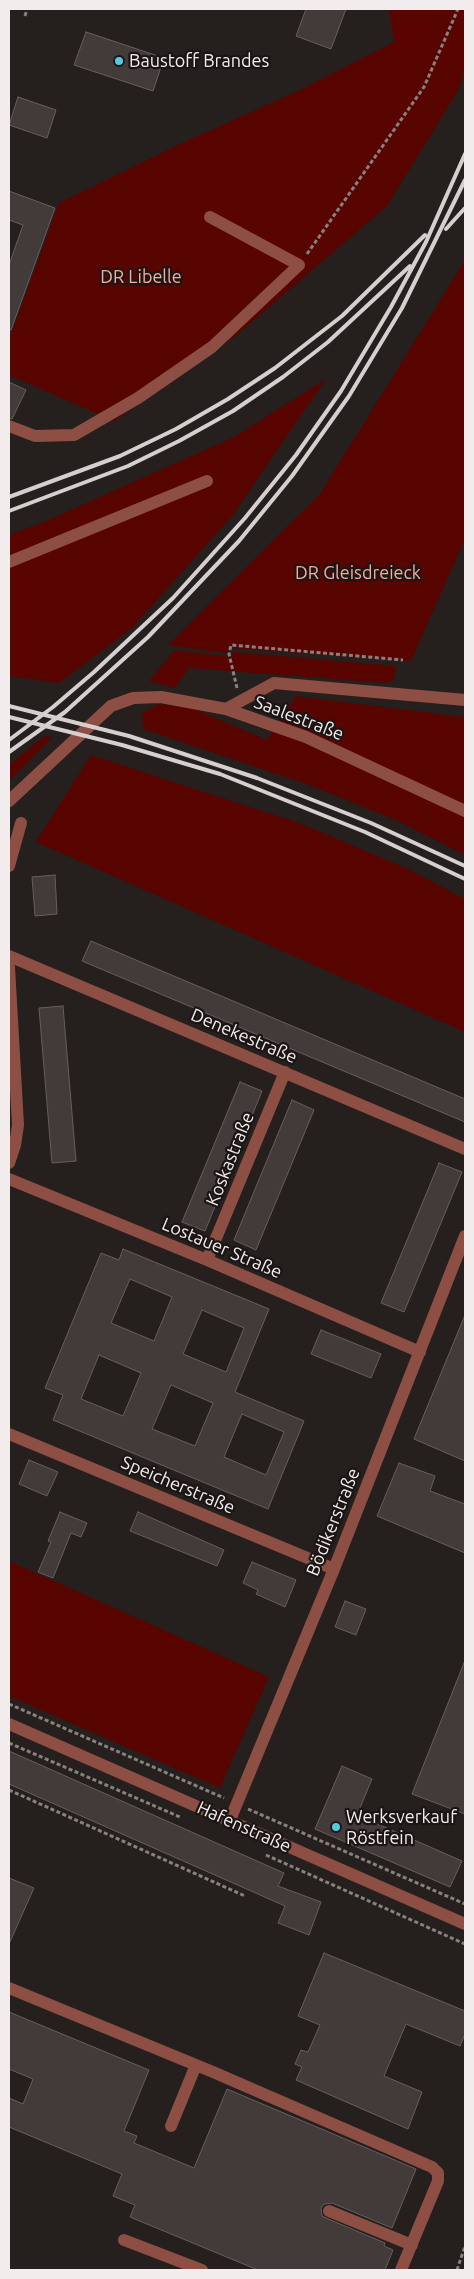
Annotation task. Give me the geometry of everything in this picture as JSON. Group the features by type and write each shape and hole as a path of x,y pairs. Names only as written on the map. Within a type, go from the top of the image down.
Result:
{"street":[{"path":"9,426 35,436 74,436 138,398 212,346 300,265 210,217"},
{"path":"9,562 206,481"},
{"path":"226,709 274,684 465,700"},
{"name":"Saalestraße","path":"9,800 111,706 133,698 161,697 226,709 306,737 465,811"},
{"path":"9,866 21,823"},
{"name":"Denekestraße","path":"9,956 465,1149"},
{"path":"9,967 18,1125 15,1145 9,1163"},
{"name":"Koskastraße","path":"207,1260 284,1072"},
{"name":"Lostauer Straße","path":"9,1179 207,1260 420,1352"},
{"name":"Bödikerstraße","path":"230,1820 334,1569 465,1236"},
{"name":"Speicherstraße","path":"9,1434 334,1569"},
{"name":"Hafenstraße","path":"9,1724 465,1924"},
{"path":"9,1988 196,2065 432,2167 438,2173 438,2181 401,2270"},
{"path":"171,2126 196,2065"},
{"path":"329,2211 412,2245"},
{"path":"124,2240 202,2270"}],"path":[{"path":"24,16 27,9"},
{"path":"300,265 424,86 458,9"},
{"path":"241,701 229,654 231,645 403,660"},
{"name":"Hafenstraße","path":"9,1743 187,1820"},
{"path":"9,1790 245,1896"},
{"name":"Hafenstraße","path":"258,1852 465,1944"},
{"path":"457,2270 465,2246"}],"green space":[{"name":"DR Libelle","path":"389,9 465,9 465,70 459,89 387,206 234,337 114,421 9,375 9,340 59,203 180,144 300,90 394,42"},
{"name":"DR Gleisdreieck","path":"465,260 465,539 411,661 230,648 226,653 168,645 320,494"},
{"path":"326,379 232,516 132,628 59,683 9,676 9,535 44,522 234,437"},
{"path":"175,650 231,657 234,652 396,666 394,679 387,683 189,668 175,688 149,681"},
{"path":"296,696 465,717 465,855 398,821 304,783 143,729 142,713 159,704 192,708 267,740"},
{"path":"45,736 52,738 9,781 9,765"},
{"path":"91,755 302,824 408,869 465,899 465,1032 36,842"},
{"path":"9,1561 269,1677 220,1788 9,1696"}],"building":[{"path":"306,9 346,9 331,49 296,36"},
{"name":"Baustoff Brandes","path":"86,32 164,58 153,91 74,65"},
{"path":"18,97 56,110 47,138 9,125"},
{"path":"9,191 55,208 11,330 9,330 9,265 23,225 9,220"},
{"path":"9,382 26,390 12,419 9,418"},
{"path":"55,875 57,914 35,916 32,877"},
{"path":"91,941 465,1099 465,1122 82,961"},
{"path":"63,1006 76,1161 52,1163 39,1008"},
{"path":"240,1082 262,1091 205,1231 182,1222"},
{"path":"292,1100 314,1110 256,1250 234,1240"},
{"path":"439,1163 462,1172 404,1312 381,1303"},
{"path":"123,1249 269,1309 235,1392 304,1421 268,1509 53,1420 63,1395 45,1388 101,1253 119,1260","holes":["130,1279 172,1297 154,1341 111,1323","202,1310 244,1328 226,1372 183,1354","99,1355 141,1373 123,1416 81,1399","171,1385 213,1403 195,1446 152,1429","242,1414 284,1432 266,1475 224,1457"]},
{"path":"465,1315 465,1461 414,1439"},
{"path":"321,1330 381,1354 371,1378 311,1354"},
{"path":"29,1460 58,1472 47,1496 19,1484"},
{"path":"399,1463 435,1476 430,1491 465,1504 465,1553 377,1516"},
{"path":"60,1512 87,1523 81,1537 71,1533 53,1578 38,1572 51,1542 48,1541"},
{"path":"138,1512 224,1550 217,1566 130,1531"},
{"path":"252,1562 296,1580 285,1607 256,1594 258,1590 243,1583"},
{"path":"345,1601 366,1609 356,1635 335,1627"},
{"path":"465,1663 465,1814 412,1794"},
{"path":"9,1751 284,1873 278,1886 321,1902 309,1935 278,1923 285,1906 9,1784"},
{"path":"342,1766 372,1779 357,1815 462,1861 450,1887 315,1829"},
{"path":"9,1878 34,1888 9,1944"},
{"path":"324,1953 465,2011 465,2034 460,2046 406,2024 384,2076 422,2092 408,2129 296,2080 302,2067 295,2064 301,2050 308,2052 320,2025 298,2016"},
{"path":"9,2012 149,2070 124,2131 137,2136 134,2143 194,2168 227,2089 416,2169 392,2228 332,2203 324,2204 321,2208 322,2216 385,2243 384,2246 393,2250 385,2270 258,2270 130,2217 135,2205 113,2196 122,2174 9,2127 9,2098 23,2104 33,2079 9,2069"}],"railway":[{"path":"9,740 53,707 94,672 173,598 245,518 296,455 341,391 391,307 426,242 465,154"},
{"path":"9,752 65,712 148,637 239,541 292,476 349,396 402,308 465,180"},
{"path":"446,229 465,208"},
{"path":"9,497 120,456 176,429 228,399 275,368 342,316 425,235"},
{"path":"9,511 128,466 179,441 233,411 283,377 328,342 410,266"},
{"path":"9,706 129,736 257,778 371,823 465,866"},
{"path":"9,717 122,745 220,774 365,832 465,879"}],"place":[{"name":"Baustoff Brandes","path":"119,61"},
{"name":"Werksverkauf Röstfein","path":"336,1827"}]}
